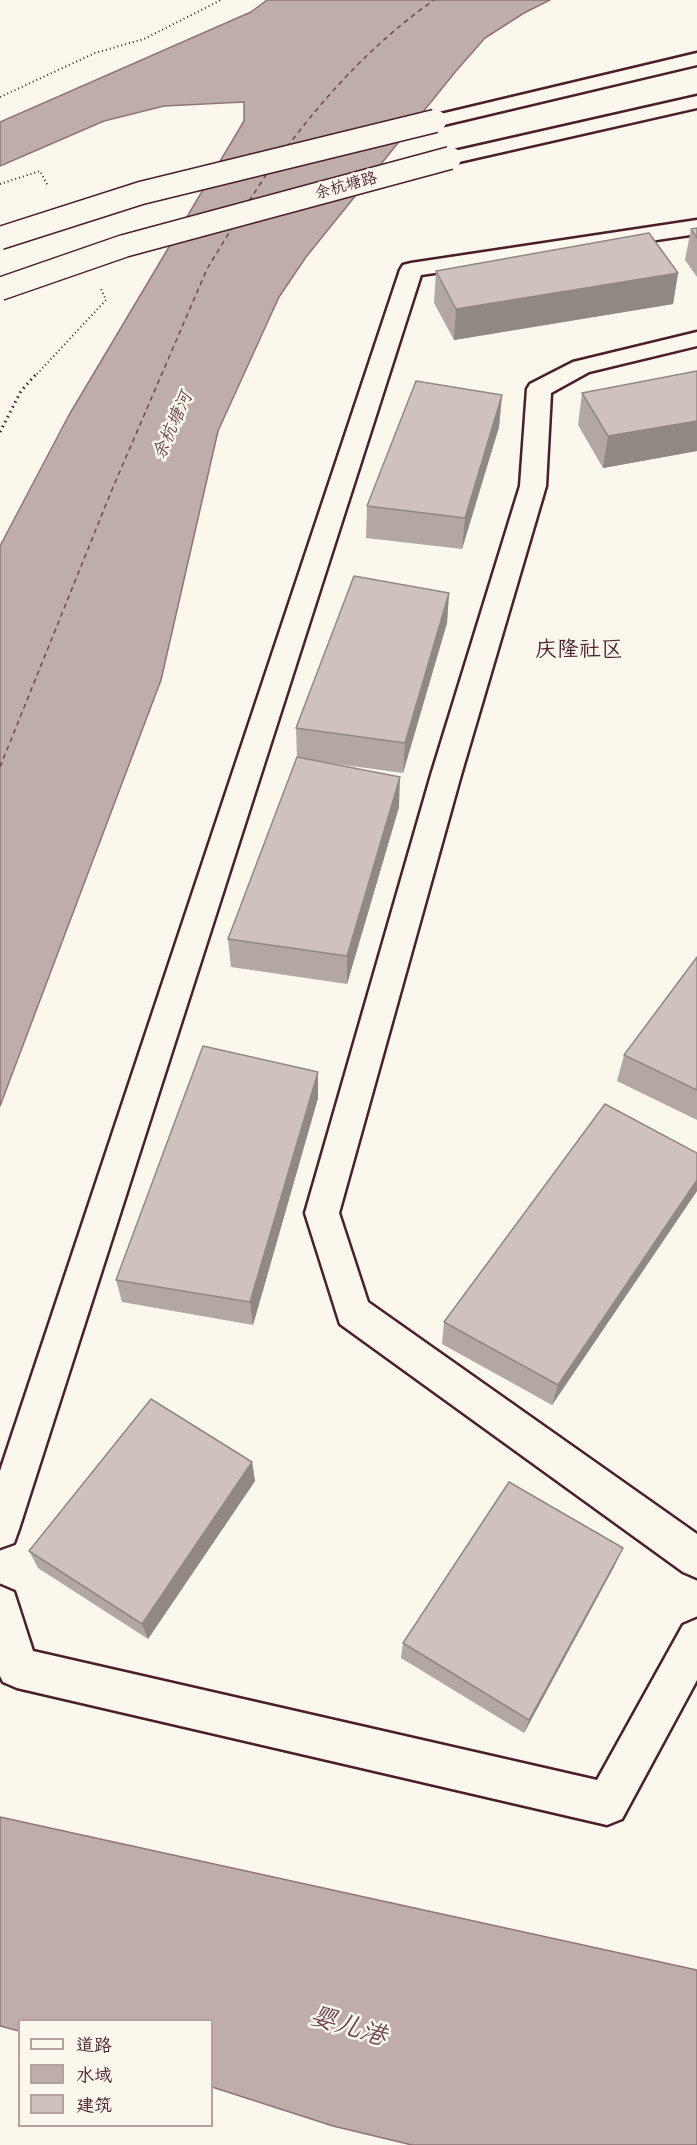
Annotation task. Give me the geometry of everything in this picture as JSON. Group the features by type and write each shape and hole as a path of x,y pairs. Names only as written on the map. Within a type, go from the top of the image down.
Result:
{"street":[{"path":"0,238 141,193 435,120 697,59"},
{"name":"余杭塘路","path":"0,289 124,246 450,158 697,102"},
{"path":"0,1529 411,270 697,228"},
{"path":"697,339 581,367 539,389 532,486 446,775 322,1213 353,1312 697,1558"},
{"path":"0,1606 16,1668 607,1804 697,1639"}],"path":[{"path":"0,97 95,53 144,39 221,0"}],"water":[{"name":"余杭塘河","path":"267,0 550,0 524,13 485,38 306,257 279,297 218,431 161,680 0,1106 0,546 69,415 244,121 244,102 164,106 104,121 0,166 0,122 251,12"},
{"name":"婴儿港","path":"0,1817 697,1970 697,2145 412,2145 333,2126 213,2087 213,2019 18,2019 18,2031 0,2026"}],"building":[{"path":"697,228 697,238 691,229"},
{"path":"649,233 678,273 456,309 436,271"},
{"path":"697,371 697,421 608,436 582,393"},
{"path":"416,381 502,395 465,518 367,506"},
{"path":"354,576 449,593 405,743 296,728"},
{"path":"297,757 400,777 347,956 228,939"},
{"path":"697,957 697,1090 624,1055"},
{"path":"203,1046 318,1072 250,1302 116,1280"},
{"path":"605,1104 697,1153 697,1180 558,1385 444,1322"},
{"path":"151,1399 252,1462 142,1624 29,1551"},
{"path":"509,1482 623,1548 529,1720 403,1643"}],"ferry route":[{"path":"287,147 337,86 393,32 434,0"},
{"path":"249,201 268,172"},
{"path":"0,767 111,492 207,269 232,228"}],"district":[{"name":"庆隆社区","path":"579,650"}]}
